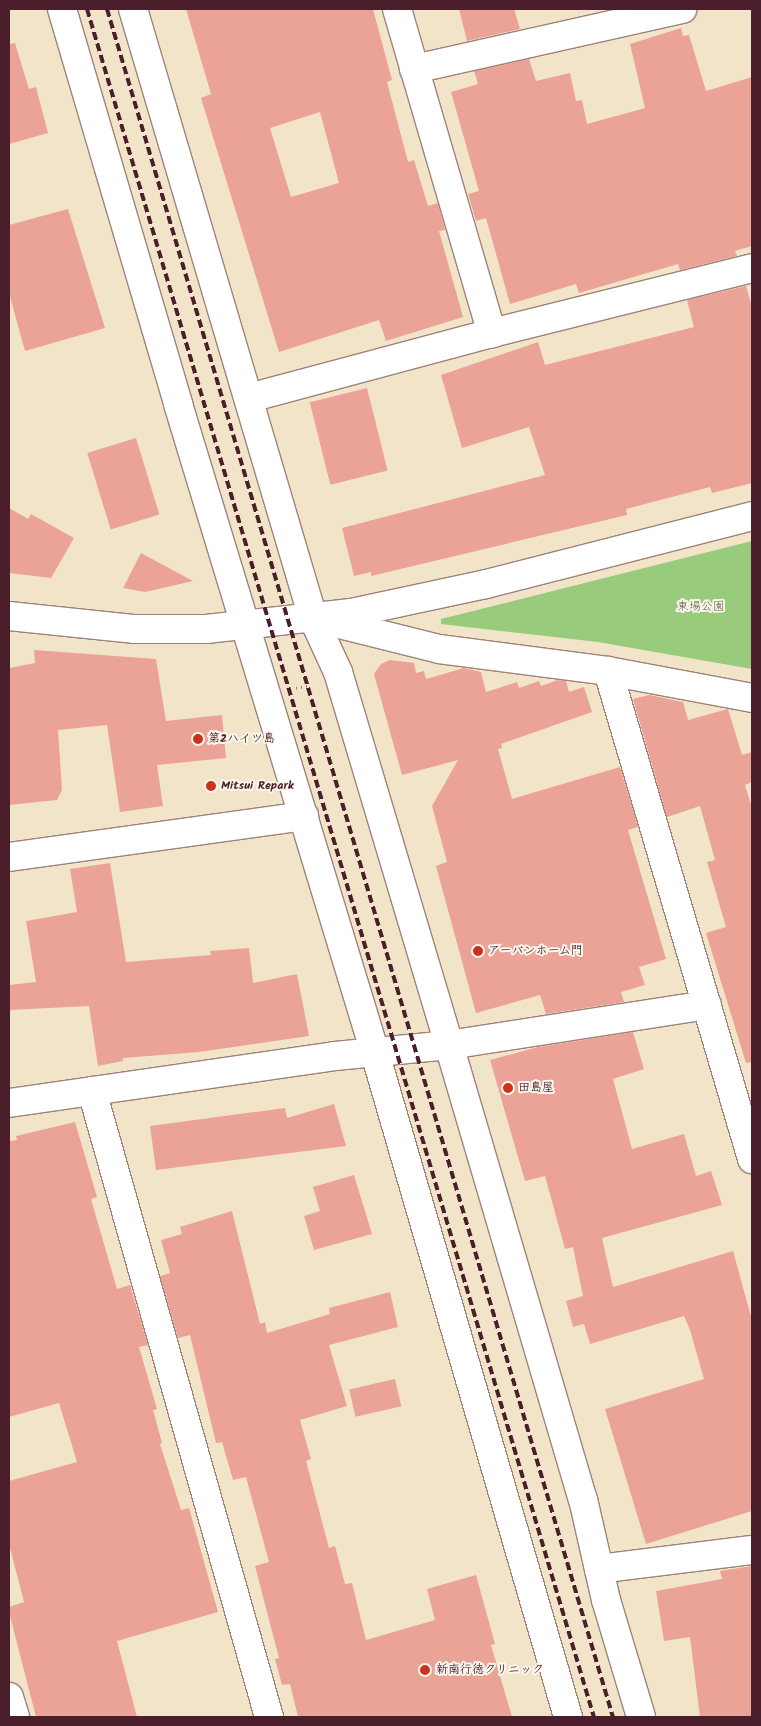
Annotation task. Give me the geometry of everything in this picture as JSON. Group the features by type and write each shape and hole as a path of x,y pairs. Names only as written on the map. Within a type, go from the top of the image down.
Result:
{"street":[{"path":"62,9 245,625 375,1053 568,1717"},
{"path":"133,9 313,618 339,676 449,1044 583,1499 599,1569 641,1717"},
{"path":"396,9 492,333"},
{"path":"414,69 682,9"},
{"path":"249,398 492,333 752,268"},
{"path":"9,616 135,629 245,625 313,618 451,593 752,516"},
{"path":"313,618 439,649 608,671 752,698"},
{"path":"608,671 752,1160"},
{"path":"9,858 304,816"},
{"path":"9,1103 449,1044 707,1005"},
{"path":"92,1091 269,1717"},
{"path":"599,1569 752,1550"},
{"path":"9,1697 14,1717"}],"path":[{"path":"268,696 339,676"}],"green space":[{"name":"東場公園","path":"752,541 752,669 598,642 441,624 441,619"}],"building":[{"path":"186,9 373,9 392,80 387,82 408,162 414,160 428,206 438,203 445,230 439,231 463,317 386,341 379,320 279,352 201,98 211,94","holes":["320,112 339,183 291,197 270,128"]},
{"path":"459,9 514,9 520,29 467,41"},
{"path":"681,28 683,36 689,35 706,91 752,77 752,246 735,251 737,256 680,270 678,264 579,293 576,284 510,304 486,218 476,221 468,194 479,191 451,92 478,84 474,71 529,59 536,81 570,73 576,101 582,100 587,124 645,108 630,44"},
{"path":"15,43 29,89 36,87 48,133 9,144 9,44"},
{"path":"68,209 105,328 25,351 9,293 9,225"},
{"path":"746,286 752,307 752,483 712,493 710,487 626,509 627,515 371,576 371,572 354,576 342,528 545,475 529,427 462,448 441,375 538,342 545,365 694,327 687,300"},
{"path":"367,388 388,470 330,485 310,402"},
{"path":"136,438 159,515 111,529 87,453"},
{"path":"9,508 28,519 31,514 74,538 51,578 9,573"},
{"path":"141,553 193,581 145,592 123,588"},
{"path":"34,650 156,659 166,721 222,715 226,758 157,765 163,806 120,812 107,725 58,730 62,790 57,800 9,805 9,668 35,663"},
{"path":"390,660 414,663 416,673 424,671 426,679 464,668 481,672 486,692 517,682 519,688 539,681 541,686 558,680 566,681 569,692 584,687 592,712 501,744 502,748 498,749 512,799 620,767 638,827 628,830 666,959 639,967 645,985 621,992 624,1002 546,1014 540,995 476,1013 436,866 447,862 432,806 458,760 402,775 374,674 381,664"},
{"path":"649,695 683,702 688,720 728,709 742,755 752,752 752,782 745,785 752,808 752,1062 746,1063 706,933 726,927 707,862 715,860 700,806 667,817 633,699"},
{"path":"110,863 126,962 211,955 210,951 249,948 253,983 297,974 309,1036 199,1052 123,1058 123,1061 98,1066 89,1006 9,1010 9,985 36,982 26,921 77,912 70,869"},
{"path":"633,1032 644,1069 613,1079 632,1149 684,1134 696,1176 711,1171 722,1205 602,1238 613,1287 733,1251 752,1320 752,1511 646,1544 605,1409 704,1379 690,1330 684,1316 590,1344 584,1324 573,1327 566,1301 583,1296 573,1247 565,1249 545,1176 525,1181 490,1060 538,1047"},
{"path":"334,1104 346,1146 156,1170 150,1126 285,1108 287,1118"},
{"path":"75,1122 97,1197 91,1199 117,1289 130,1285 148,1345 139,1347 157,1409 153,1410 162,1443 160,1444 181,1510 189,1508 218,1612 117,1641 137,1717 36,1717 9,1612 9,1607 24,1602 9,1544 9,1481 77,1462 59,1403 9,1417 9,1141 17,1140 16,1136"},
{"path":"354,1175 372,1234 314,1250 304,1216 320,1211 313,1187"},
{"path":"232,1211 260,1324 265,1322 267,1333 330,1314 329,1308 390,1292 398,1327 329,1345 347,1406 300,1420 311,1459 306,1461 329,1548 335,1546 345,1584 352,1583 366,1640 435,1620 427,1589 476,1575 495,1644 491,1645 512,1717 298,1717 290,1684 282,1685 275,1659 279,1658 255,1566 269,1562 246,1477 233,1480 222,1442 216,1443 190,1335 178,1338 160,1276 170,1273 161,1240 182,1234 180,1227"},
{"path":"395,1379 401,1406 356,1417 349,1390"},
{"path":"752,1566 752,1717 700,1717 690,1637 664,1641 656,1591 722,1579 720,1571"}],"railway":[{"path":"87,9 594,1717"},
{"path":"107,9 613,1717"}],"place":[{"name":"第2ハイツ島","path":"198,739"},
{"name":"Mitsui Repark","path":"211,786"},
{"name":"アーバンホーム門","path":"478,951"},
{"name":"田島屋","path":"508,1088"},
{"name":"新南行徳クリニック","path":"425,1670"}]}
